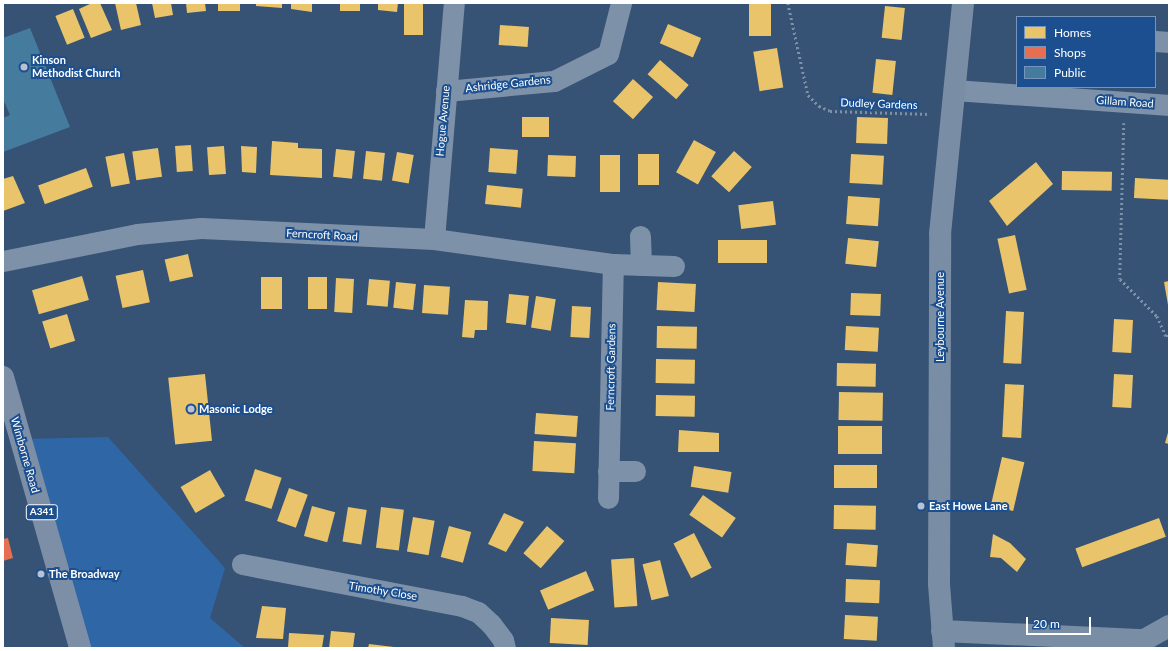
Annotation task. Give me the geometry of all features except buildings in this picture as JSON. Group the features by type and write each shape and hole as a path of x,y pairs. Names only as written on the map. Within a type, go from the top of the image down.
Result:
{"main road":[{"name":"Wimborne Road","path":"3,377 80,648"}],"street":[{"name":"Hogue Avenue","path":"434,239 454,3"},
{"name":"Ashridge Gardens","path":"446,91 554,81 608,54 620,3"},
{"name":"Leybourne Avenue","path":"943,640 939,584 940,234 963,3"},
{"path":"1156,41 1169,42"},
{"name":"Gillam Road","path":"954,90 1083,93 1123,102 1169,105"},
{"name":"Ferncroft Road","path":"3,261 137,234 201,228 434,239 613,264 674,266"},
{"path":"640,236 642,265"},
{"name":"Ferncroft Gardens","path":"608,498 613,264"},
{"path":"608,471 635,471"},
{"name":"Timothy Close","path":"242,564 462,606 478,612 491,624 503,640 505,648"},
{"path":"943,640 1144,640 1169,626"}],"path":[{"name":"Dudley Gardens","path":"788,3 808,95 819,106 830,111 952,115"},
{"path":"1123,102 1125,159 1120,279 1157,316 1166,336 1169,336"}],"shaded area":[{"path":"108,437 225,568 210,618 245,648 80,648 20,439"}],"place":[{"name":"Kinson Methodist Church","path":"24,67"},
{"name":"Masonic Lodge","path":"191,409"},
{"name":"East Howe Lane","path":"921,506"},
{"name":"The Broadway","path":"41,574"}]}
